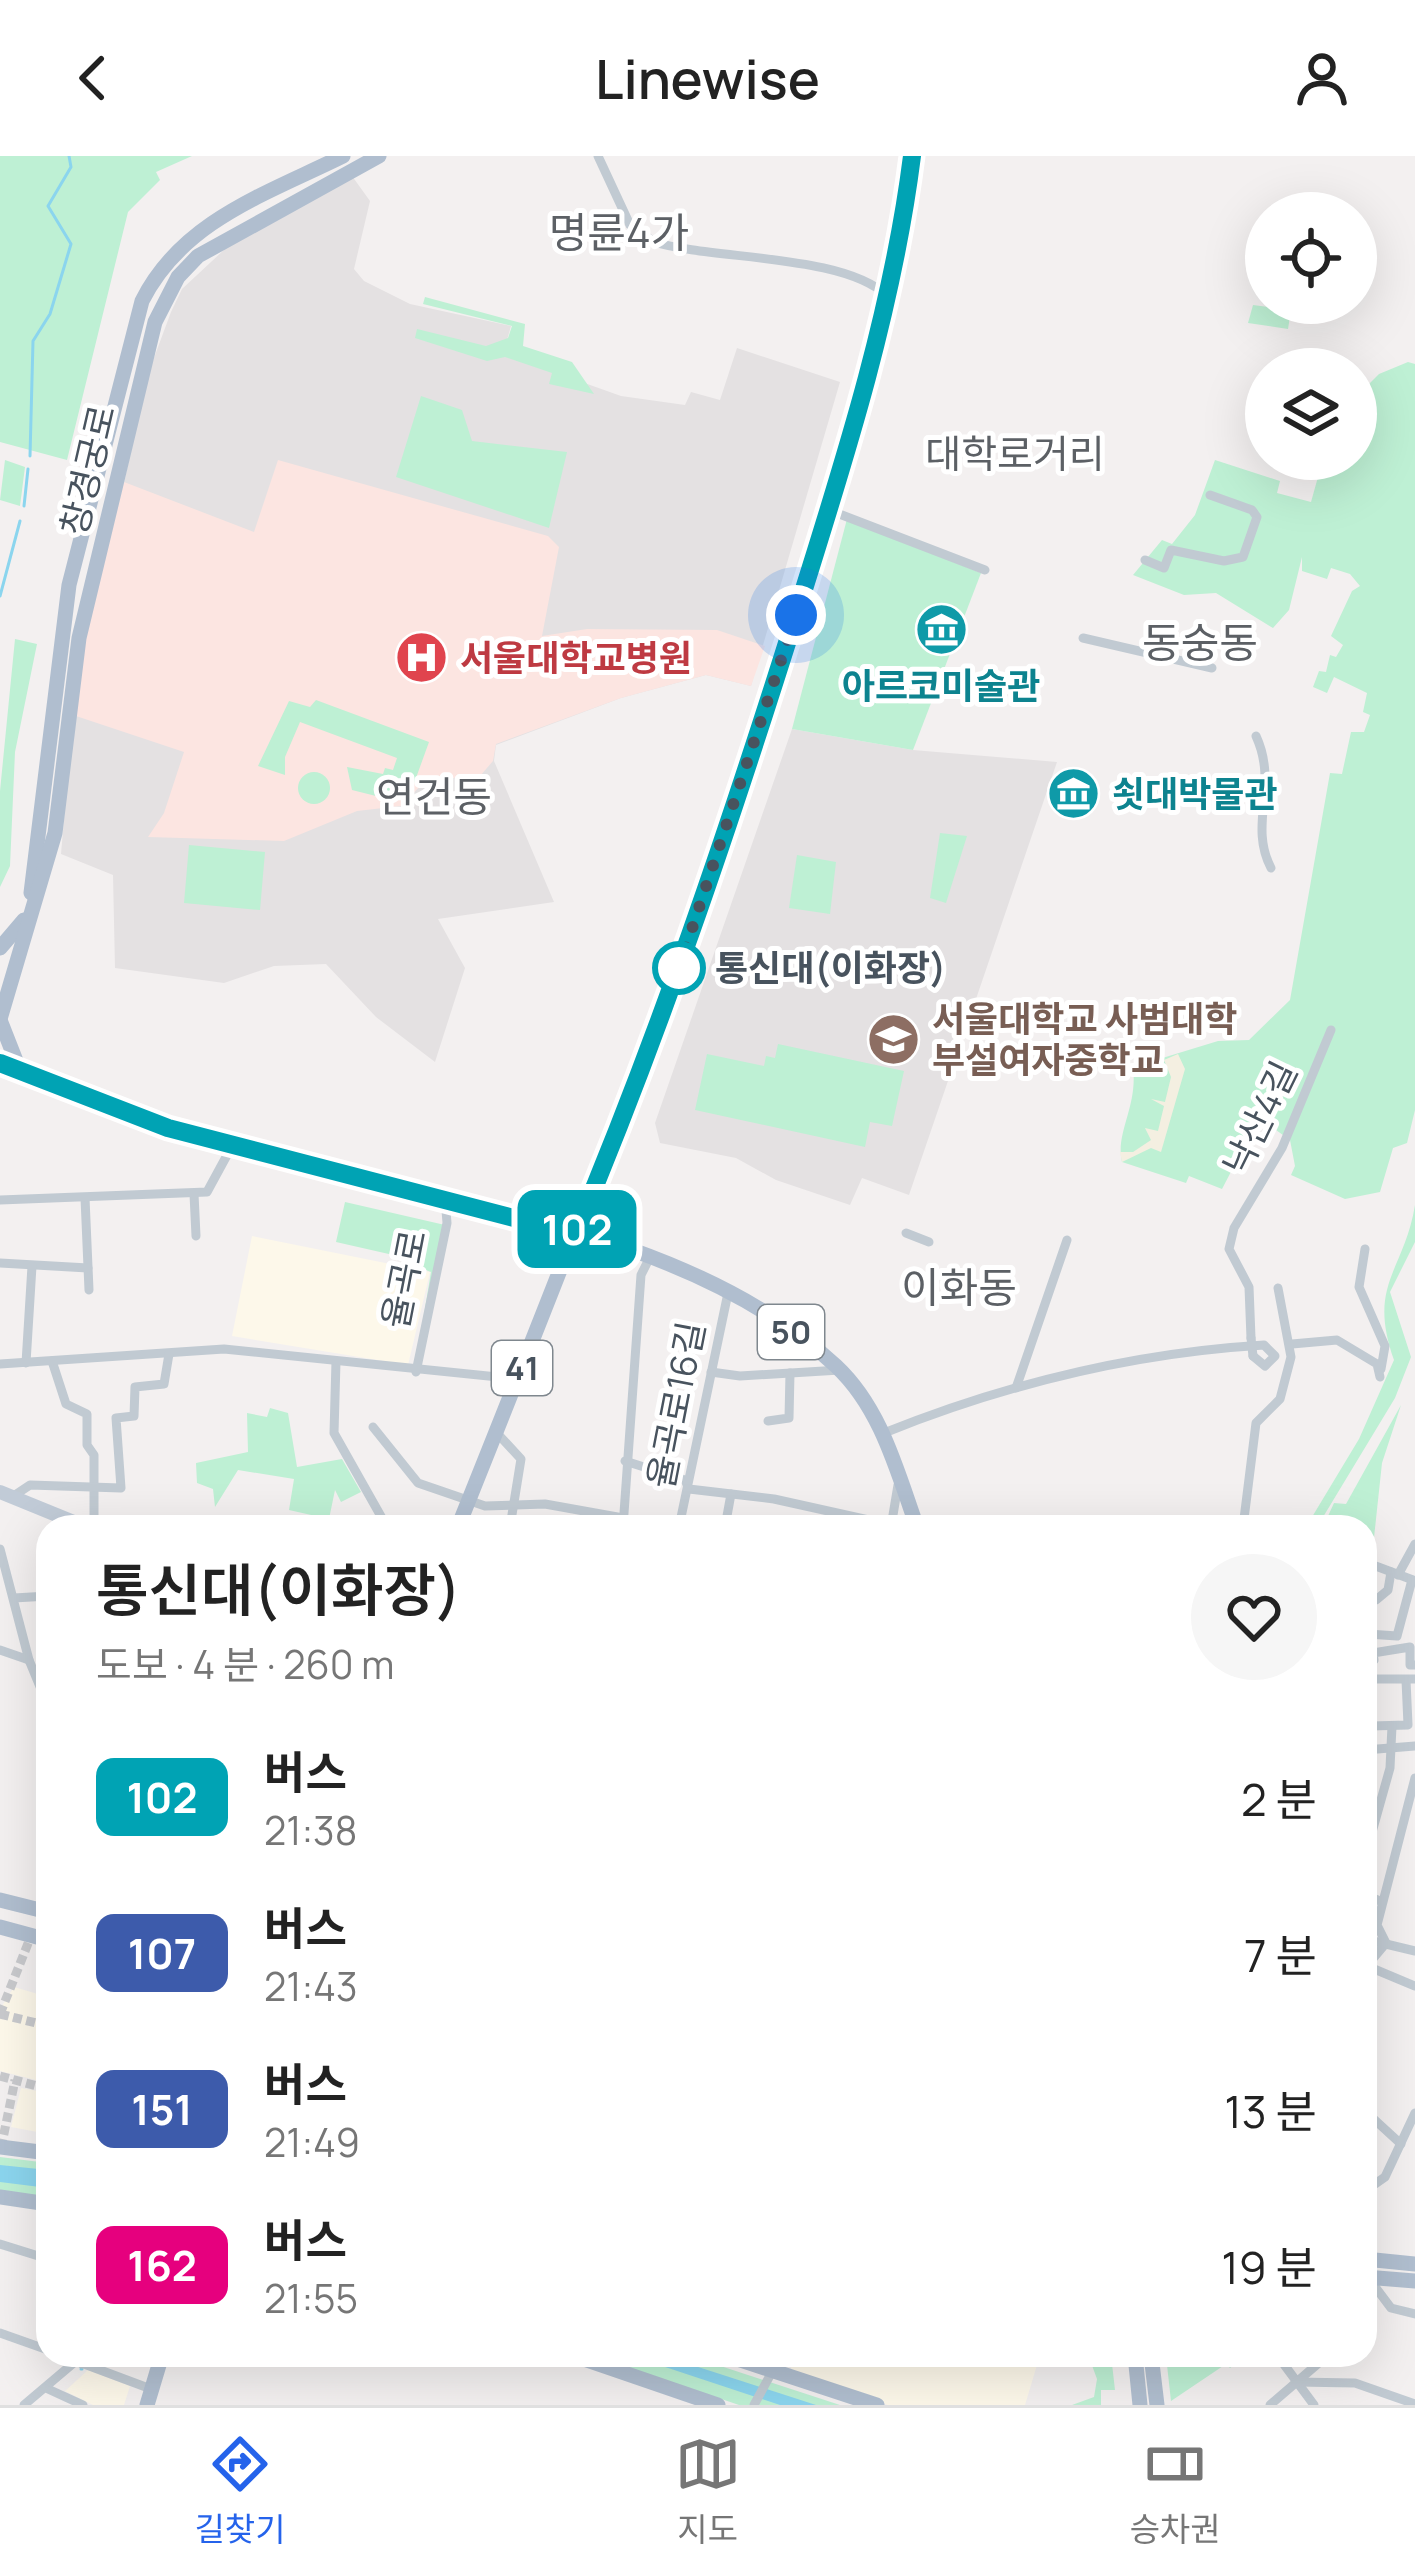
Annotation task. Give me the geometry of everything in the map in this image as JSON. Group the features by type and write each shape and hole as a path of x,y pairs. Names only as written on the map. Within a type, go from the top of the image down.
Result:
{"main road":[{"name":"창경궁로","path":"30,914 69,585 142,301 164,262 196,232 343,156"},
{"name":"창경궁로","path":"0,1019 55,833 79,638 155,322 178,277 198,256 379,156"},
{"name":"41","path":"463,1515 700,914 829,510 888,296 913,156"},
{"path":"0,948 30,914"},
{"path":"0,1019 20,1071"},
{"name":"율곡로","path":"0,1063 168,1128 575,1234 649,1259 755,1305 840,1370 884,1433 913,1515"},
{"path":"0,1900 36,1909"},
{"path":"0,1927 36,1937"},
{"path":"0,2147 36,2152"},
{"path":"0,2198 36,2202"},
{"path":"1377,2260 1415,2264"},
{"path":"1377,2278 1415,2281"},
{"path":"149,2397 158,2367"},
{"path":"607,2367 718,2405"},
{"path":"752,2367 877,2405"},
{"path":"1136,2367 1137,2405"},
{"path":"1152,2367 1156,2405"}],"street":[{"path":"598,156 630,225 654,242 836,274 875,284 888,296"},
{"path":"1145,560 1164,568 1171,550 1224,561 1243,556 1257,517 1252,510 1210,495"},
{"path":"829,510 985,570"},
{"path":"1083,638 1212,668"},
{"path":"1256,736 1268,775 1259,815 1271,868"},
{"name":"낙산4길","path":"1016,1388 1135,1357 1261,1346 1274,1356 1264,1366 1253,1356 1252,1338 1250,1287 1229,1249 1234,1228 1282,1148 1330,1030"},
{"path":"0,1200 207,1192 232,1146"},
{"path":"194,1194 196,1236"},
{"path":"85,1198 88,1290"},
{"name":"율곡로","path":"416,1372 447,1223 445,1198"},
{"path":"906,1233 929,1242"},
{"path":"884,1433 969,1399 1016,1388 1067,1240"},
{"path":"1365,1249 1359,1287 1385,1346"},
{"path":"623,1515 640,1275 649,1259"},
{"path":"0,1263 88,1268"},
{"path":"26,1363 32,1266"},
{"path":"1246,1515 1256,1423 1280,1399 1292,1344 1278,1288"},
{"name":"율곡로16길","path":"682,1515 728,1293"},
{"path":"1292,1344 1340,1340 1378,1369 1384,1332"},
{"path":"0,1364 224,1349 416,1372 518,1378"},
{"path":"6,1494 30,1485 121,1488 116,1418 134,1416 135,1387 164,1384 169,1354"},
{"path":"52,1361 66,1404 87,1414 94,1489 91,1515"},
{"path":"336,1361 334,1433 380,1515"},
{"path":"711,1372 840,1370"},
{"path":"768,1421 789,1418 790,1373"},
{"path":"373,1427 418,1484 469,1501 579,1515"},
{"path":"496,1432 521,1459 514,1515"},
{"path":"625,1461 686,1480 689,1489 836,1515"},
{"path":"893,1515 900,1478"},
{"path":"6,1494 59,1515"},
{"path":"727,1515 731,1494"},
{"path":"0,1549 36,1677"},
{"path":"1377,1599 1413,1549"},
{"path":"1377,1567 1414,1581 1396,1636 1377,1635"},
{"path":"14,1598 36,1597"},
{"path":"1377,1652 1410,1647 1410,1665 1415,1665"},
{"path":"0,1650 29,1660"},
{"path":"1377,1680 1411,1679 1408,1726 1377,1726"},
{"path":"1377,1808 1392,1726"},
{"path":"1377,1750 1415,1745"},
{"path":"1377,1921 1415,1778"},
{"path":"1401,1831 1415,1835"},
{"path":"1377,1900 1382,1903"},
{"path":"1377,1927 1386,1943"},
{"path":"1377,1941 1415,1951"},
{"path":"1377,1954 1386,1943"},
{"path":"1377,1971 1415,1986"},
{"path":"1377,2182 1384,2177 1415,2113"},
{"path":"1377,2122 1401,2144"},
{"path":"0,2244 36,2255"},
{"path":"1377,2291 1391,2308 1415,2314"},
{"path":"0,2333 36,2346"},
{"path":"24,2405 73,2367"},
{"path":"94,2367 149,2397"},
{"path":"754,2405 776,2367"},
{"path":"1285,2367 1314,2405"},
{"path":"1270,2405 1314,2367"},
{"path":"1296,2382 1355,2383 1414,2404"},
{"path":"48,2389 83,2405"}],"shaded area":[{"path":"352,176 370,201 354,269 364,281 410,304 511,326 503,354 621,396 685,405 691,392 720,400 737,348 840,382 751,686 706,675 621,698 496,745 494,761 554,902 438,919 465,968 435,1062 376,1017 326,964 274,966 224,983 115,968 113,875 61,854 73,715 148,374 171,312 182,289 226,248"},
{"name":"서울대학교병원","path":"278,460 548,536 559,547 542,636 587,629 717,630 765,646 751,686 706,675 621,698 496,744 493,761 480,776 426,780 401,806 357,811 284,841 148,837 164,813 184,752 73,715 78,670 124,482 254,532"},
{"path":"792,729 913,750 1057,762 909,1195 862,1178 850,1205 776,1180 736,1158 660,1143 655,1123"},
{"path":"252,1236 430,1272 408,1365 232,1336"},
{"path":"14,1987 36,1993 36,2080 0,2071 0,2009"},
{"path":"21,2088 36,2091 36,2132 11,2127"},
{"path":"791,2367 1036,2367 1025,2405 888,2405 792,2376"},
{"path":"88,2370 130,2386 124,2405 93,2405 65,2391"}],"green space":[{"path":"0,156 192,156 156,172 160,180 128,212 67,460 0,442"},
{"path":"425,297 525,324 523,346 572,362 594,394 549,384 552,373 505,357 487,361 415,338 417,329 486,346 508,338 512,326 423,304"},
{"path":"1408,362 1415,364 1415,1110 1407,1143 1393,1148 1380,1192 1345,1199 1291,1175 1295,1166 1290,1140 1259,1118 1222,1189 1189,1176 1186,1183 1122,1162 1133,1067 1218,1041 1249,1040 1290,1000 1330,773 1342,774 1351,732 1364,732 1370,715 1363,712 1367,693 1334,677 1327,693 1313,687 1319,671 1326,672 1330,655 1336,657 1343,645 1331,636 1352,591 1360,586 1350,574 1331,568 1327,579 1302,571 1302,557 1289,610 1273,628 1216,593 1184,595 1133,575 1162,540 1172,544 1195,515 1215,460 1245,470 1245,480 1280,481 1277,493 1311,502 1317,480 1377,480 1379,374"},
{"path":"421,396 462,410 472,441 567,452 549,528 396,477"},
{"path":"5,460 25,467 20,506 0,500"},
{"path":"847,519 981,573 913,750 792,729"},
{"path":"15,639 37,644 15,752 10,866 0,887 0,791"},
{"path":"316,700 429,742 412,789 392,800 352,790 347,767 383,774 385,768 393,770 397,758 300,722 285,757 285,775 258,766 289,701 310,707"},
{"path":"314,772 325,777 330,788 325,799 314,804 303,799 298,788 303,777"},
{"path":"940,833 967,836 946,903 930,898"},
{"path":"189,845 265,852 260,910 184,903"},
{"path":"797,855 836,862 830,914 789,908"},
{"path":"778,1044 904,1071 892,1126 870,1122 865,1147 695,1110 707,1054 764,1066 766,1056 775,1058"},
{"path":"345,1202 445,1225 421,1332 431,1272 423,1269 424,1262 336,1242"},
{"path":"1415,1205 1415,1242 1390,1292 1411,1357 1395,1398 1324,1515 1313,1515 1359,1439 1394,1360 1384,1313 1386,1295"},
{"path":"1401,1405 1382,1463 1376,1515 1328,1515 1334,1503 1346,1504"},
{"path":"270,1408 288,1413 297,1467 342,1459 361,1492 341,1502 335,1490 330,1515 311,1515 289,1510 294,1479 238,1470 215,1507 213,1489 197,1483 196,1463 248,1452 247,1413 267,1417"},
{"path":"0,2157 36,2162 36,2198 0,2193"},
{"path":"627,2367 724,2367 840,2405 739,2405"},
{"path":"1093,2367 1112,2367 1115,2390 1101,2390 1101,2405 1072,2405 1094,2397 1097,2379"},
{"path":"1167,2367 1222,2367 1171,2401"}],"sand":[{"path":"1178,1054 1185,1069 1161,1152 1151,1148 1122,1162 1120,1152 1133,1152 1151,1140 1145,1128 1158,1131 1164,1106 1151,1099 1165,1102 1171,1077 1164,1060"}],"water":[{"path":"0,2165 36,2169 36,2186 0,2182"},
{"path":"665,2367 698,2367 816,2405 780,2405"}],"waterway":[{"path":"30,456 33,341 50,314 71,244 48,206 71,167 69,156"},
{"path":"24,506 28,469"},
{"path":"0,596 20,521"}],"tunnel":[{"path":"0,2014 31,1936"},
{"path":"0,2014 36,2023"},
{"path":"0,2076 36,2086"},
{"path":"1,2148 15,2080"}],"bus line":[{"name":"102","path":"0,1063 168,1128 575,1234 700,914 819,542 894,274 912,156"}],"place":[{"name":"아르코미술관","path":"941,630"},
{"name":"서울대학교병원","path":"421,658"},
{"name":"쇳대박물관","path":"1073,794"},
{"name":"통신대(이화장)","path":"679,968"},
{"name":"서울대학교 사범대학 부설여자중학교","path":"893,1040"}],"district":[{"name":"명륜4가","path":"619,233"},
{"name":"대학로거리","path":"1015,454"},
{"name":"동숭동","path":"1200,643"},
{"name":"연건동","path":"434,797"},
{"name":"이화동","path":"959,1288"}],"route":[{"path":"679,968 796,615"}]}
